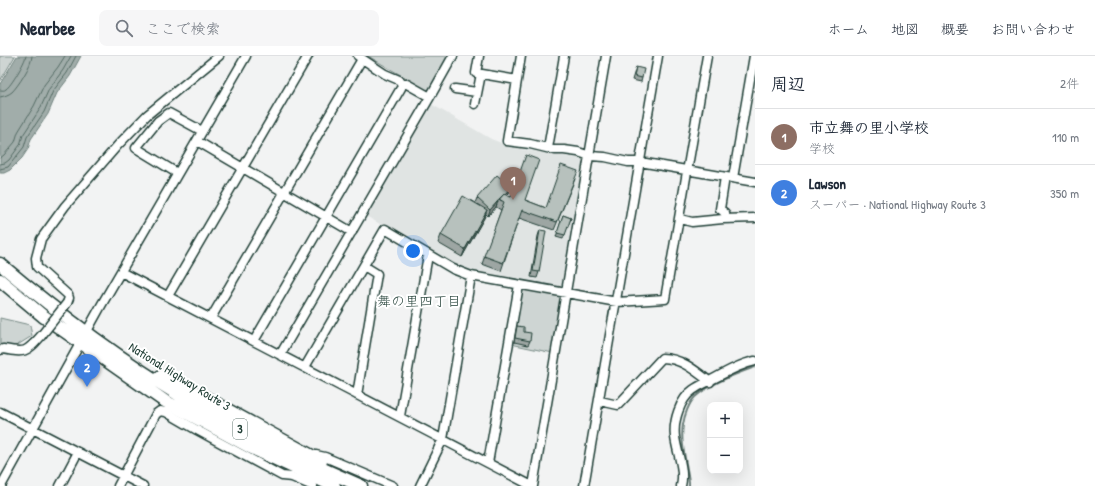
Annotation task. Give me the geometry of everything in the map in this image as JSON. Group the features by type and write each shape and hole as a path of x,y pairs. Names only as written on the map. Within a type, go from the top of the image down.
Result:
{"highway":[{"name":"National Highway Route 3","path":"0,264 36,294 83,338 163,400 213,428 271,457 337,481 361,486"},
{"name":"National Highway Route 3","path":"0,280 43,316 146,374 184,399 337,481"},
{"path":"146,374 157,375 191,390 309,453 328,465 337,481"},
{"path":"271,457 292,476"}],"street":[{"path":"0,350 24,351 31,348 67,304 69,298 68,295 37,267 36,258 41,239 65,206 118,145 147,115 219,56"},
{"path":"1,486 177,173 246,56"},
{"path":"168,296 308,56"},
{"path":"280,355 453,56"},
{"path":"479,56 476,73 517,80"},
{"path":"521,56 507,142 530,144 578,152 590,156 605,157 628,162 640,162 755,182"},
{"path":"548,148 564,56"},
{"path":"121,272 532,486 606,56"},
{"path":"584,486 617,302 658,56"},
{"path":"305,367 385,229 453,269 471,276 617,302 666,299 707,56"},
{"path":"725,212 720,210 729,178 754,56"},
{"path":"211,318 284,192 359,57 385,74 399,80 402,84 407,84 430,98"},
{"path":"475,104 480,74"},
{"path":"254,341 402,88 402,84"},
{"path":"455,89 477,92"},
{"path":"177,173 136,148 158,122 169,112 202,131"},
{"path":"197,141 352,232"},
{"path":"680,219 692,222 724,218 755,218"},
{"path":"400,416 428,255"},
{"path":"357,395 377,274 364,266"},
{"path":"420,486 443,439 471,276"},
{"path":"488,463 518,285"},
{"path":"600,400 618,405 662,358 676,360 688,366 710,382"},
{"path":"681,486 682,471 675,435 675,423 678,412 685,399 693,390 748,362 755,361"},
{"path":"118,486 156,414 160,411 166,412 282,476 292,476 313,486"},
{"path":"0,412 143,486"},
{"path":"60,486 78,452"},
{"path":"309,453 325,457 393,486"}],"shaded area":[{"path":"0,56 15,56 0,81"},
{"path":"368,56 448,56 428,91"},
{"path":"431,104 491,139 514,148 584,159 585,161 564,288 562,290 476,275 447,263 366,216"},
{"path":"523,289 561,296 562,298 553,353 511,344 521,290"},
{"path":"0,318 30,325 32,336 16,346 0,352"}],"water":[{"path":"17,56 81,56 70,76 57,93 48,114 31,139 28,149 22,158 10,170 0,173 0,84"}],"building":[{"path":"636,67 644,69 642,78 634,76"},
{"path":"526,155 539,160 525,200 546,208 561,165 578,171 557,222 522,210 503,263 484,256 504,202 499,199 504,194 511,197"},
{"path":"497,175 511,187 490,210 477,198"},
{"path":"463,196 487,210 465,249 441,235"},
{"path":"563,215 571,218 565,235 557,233"},
{"path":"540,230 546,231 539,272 533,271"},
{"path":"517,326 524,327 524,332 531,333 530,341 515,338"}],"waterway":[{"path":"689,486 682,432 687,410 695,397 707,388 755,367"}],"place":[{"name":"市立舞の里小学校","path":"513,200"},
{"name":"Lawson","path":"87,387"}],"district":[{"name":"舞の里四丁目","path":"419,301"}]}
